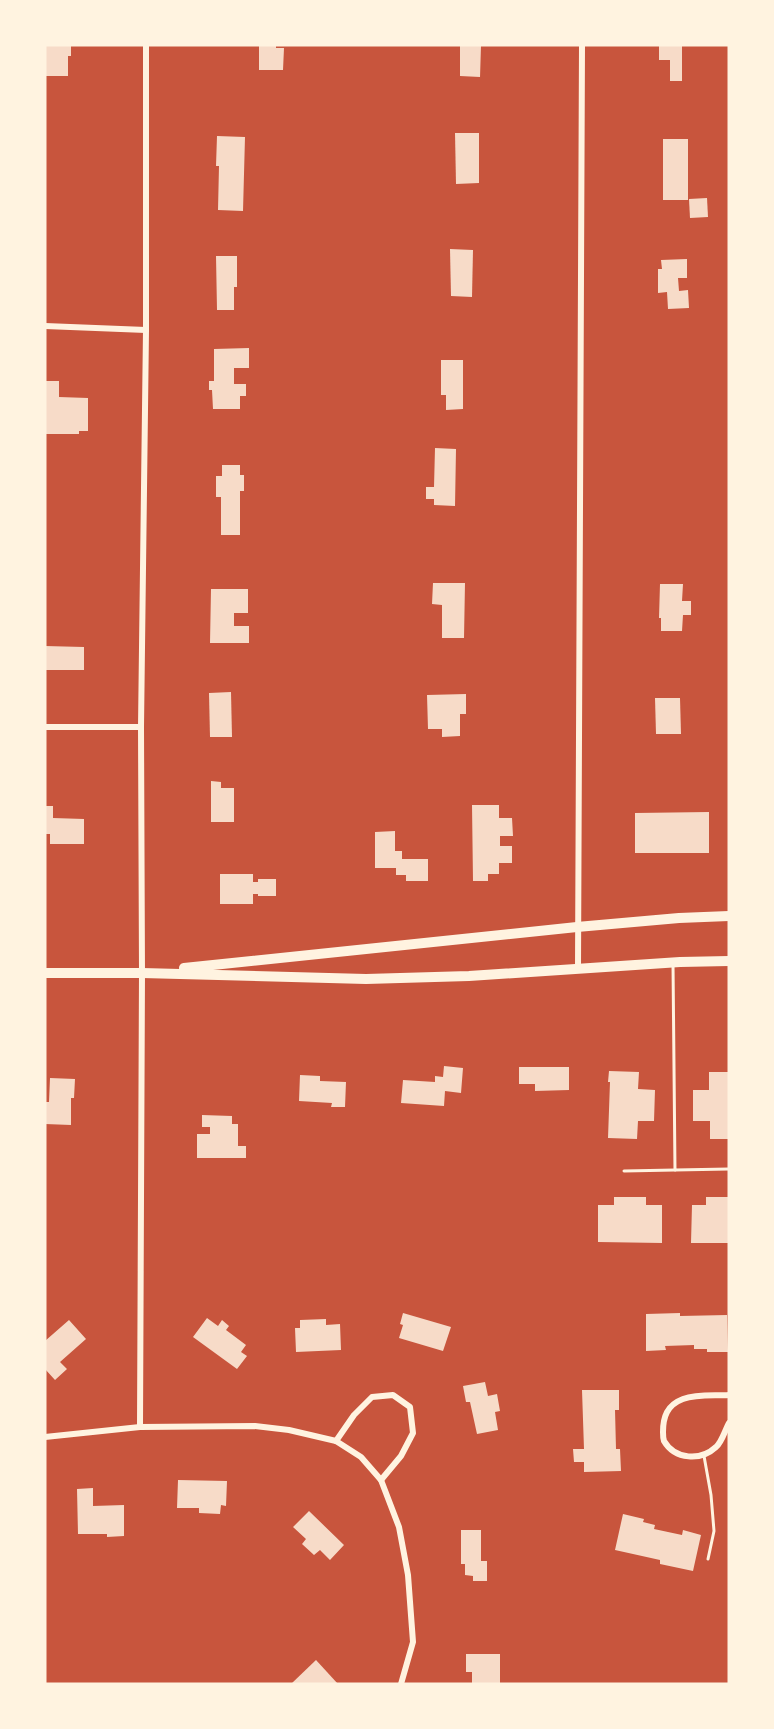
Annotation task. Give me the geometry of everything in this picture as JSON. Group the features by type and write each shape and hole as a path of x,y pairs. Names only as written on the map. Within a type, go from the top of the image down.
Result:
{"main road":[{"path":"142,972 577,927 729,916"},
{"path":"45,973 142,972 366,979 469,976 729,961"}],"street":[{"path":"140,1428 141,727 146,330 146,45"},
{"path":"578,969 582,45"},
{"path":"45,326 146,330"},
{"path":"45,727 141,727"},
{"path":"336,1441 354,1415 372,1397 393,1395 410,1407 413,1433 401,1456 381,1480"},
{"path":"729,1395 700,1396 682,1400 668,1407 663,1421 663,1440 674,1452 691,1457 704,1456 718,1446 729,1423"},
{"path":"45,1437 140,1428 255,1426 289,1430 336,1441 362,1457 381,1480 399,1527 408,1575 413,1642 401,1684"}],"lane":[{"path":"673,963 675,1170"},
{"path":"624,1171 729,1170"},
{"path":"704,1456 714,1531 708,1559"}],"building":[{"path":"45,45 71,45 71,56 68,56 68,76 46,76"},
{"path":"259,45 276,45 276,48 284,48 283,70 259,70"},
{"path":"460,45 481,45 480,77 460,76"},
{"path":"659,45 682,45 682,81 670,81 670,60 659,60"},
{"path":"455,133 479,133 479,183 456,184"},
{"path":"217,136 245,137 243,211 218,210"},
{"path":"663,139 688,139 688,200 663,200"},
{"path":"707,198 708,217 690,218 689,199"},
{"path":"450,249 473,250 472,297 451,296"},
{"path":"216,256 237,256 234,310 217,310"},
{"path":"687,259 687,278 678,278 679,291 688,290 689,308 668,309 667,292 658,293 658,269 662,269 661,260"},
{"path":"249,348 249,368 234,368 234,384 246,384 246,396 240,396 240,409 213,409 209,381 214,381 214,349"},
{"path":"441,360 463,360 463,409 446,410 446,395 441,395"},
{"path":"45,381 59,381 59,397 88,398 88,431 79,431 79,434 45,434"},
{"path":"435,448 456,449 455,506 434,505 434,499 426,499 426,487 434,487"},
{"path":"222,465 240,465 240,475 244,475 244,491 240,491 240,535 221,535 221,497 216,497 216,476 222,476"},
{"path":"433,583 465,583 464,638 442,638 442,605 432,604"},
{"path":"660,584 683,584 682,601 691,601 691,615 683,615 682,631 661,631"},
{"path":"211,589 248,589 248,613 234,613 234,626 249,626 249,643 210,643"},
{"path":"45,646 84,647 84,670 45,670"},
{"path":"231,692 232,737 210,737 209,693"},
{"path":"466,694 466,714 460,714 460,736 442,737 442,729 428,729 427,695"},
{"path":"655,698 680,698 681,734 656,734"},
{"path":"211,781 221,782 221,788 234,788 234,822 211,822"},
{"path":"472,805 499,805 499,818 512,818 513,836 500,836 500,846 512,846 512,863 499,863 499,874 488,874 488,881 473,881"},
{"path":"45,806 53,806 53,818 84,819 84,844 50,844 50,834 45,834"},
{"path":"709,812 709,853 635,853 635,813"},
{"path":"395,831 395,851 402,851 402,859 428,859 428,881 406,881 406,875 396,875 396,868 375,868 375,832"},
{"path":"220,874 253,874 253,882 258,882 258,879 276,879 276,896 253,894 253,904 220,904"},
{"path":"444,1066 463,1068 461,1093 445,1091 444,1106 401,1103 403,1080 435,1082 435,1076 443,1077"},
{"path":"519,1067 569,1067 569,1090 535,1091 535,1084 519,1084"},
{"path":"609,1071 639,1072 638,1089 655,1090 654,1121 638,1121 637,1139 608,1138"},
{"path":"709,1072 729,1072 729,1139 710,1139 710,1121 693,1121 693,1090 709,1090"},
{"path":"300,1075 320,1076 320,1081 346,1082 345,1107 331,1107 332,1103 299,1101"},
{"path":"50,1078 75,1079 74,1098 71,1098 71,1125 45,1124 45,1102 49,1102"},
{"path":"202,1115 232,1116 232,1124 238,1124 238,1146 246,1146 246,1158 197,1158 197,1134 210,1134 210,1127 202,1127"},
{"path":"614,1197 646,1197 646,1205 662,1205 662,1243 598,1242 598,1205 614,1205"},
{"path":"706,1197 729,1197 729,1243 691,1243 692,1205 706,1205"},
{"path":"403,1313 451,1327 443,1351 399,1338 403,1325 400,1324"},
{"path":"680,1313 680,1316 727,1315 728,1352 707,1352 707,1349 694,1349 694,1345 665,1346 666,1350 646,1351 646,1314"},
{"path":"207,1318 218,1326 222,1320 229,1326 226,1330 246,1345 241,1352 247,1356 237,1369 193,1337"},
{"path":"326,1319 326,1325 340,1324 341,1350 296,1352 295,1328 300,1328 300,1320"},
{"path":"69,1320 86,1339 60,1362 67,1369 55,1380 45,1369 45,1341"},
{"path":"485,1382 488,1396 497,1394 500,1411 495,1412 498,1430 477,1434 470,1402 466,1402 463,1386"},
{"path":"582,1390 619,1390 619,1410 615,1410 616,1449 620,1449 621,1471 584,1472 584,1462 574,1462 573,1449 584,1449"},
{"path":"178,1480 227,1481 226,1506 221,1505 220,1514 199,1513 199,1508 177,1508"},
{"path":"93,1488 93,1506 124,1505 124,1536 78,1534 77,1489"},
{"path":"309,1511 344,1545 330,1560 320,1550 314,1555 302,1544 306,1539 293,1527"},
{"path":"623,1514 644,1519 643,1522 655,1525 654,1529 682,1535 683,1530 701,1535 693,1571 660,1564 660,1560 615,1550"},
{"path":"461,1530 481,1530 481,1561 487,1561 487,1581 473,1581 473,1576 465,1575 465,1564 461,1564"},
{"path":"466,1654 500,1654 500,1684 472,1684 472,1672 466,1672"},
{"path":"316,1660 338,1684 291,1684"}]}
